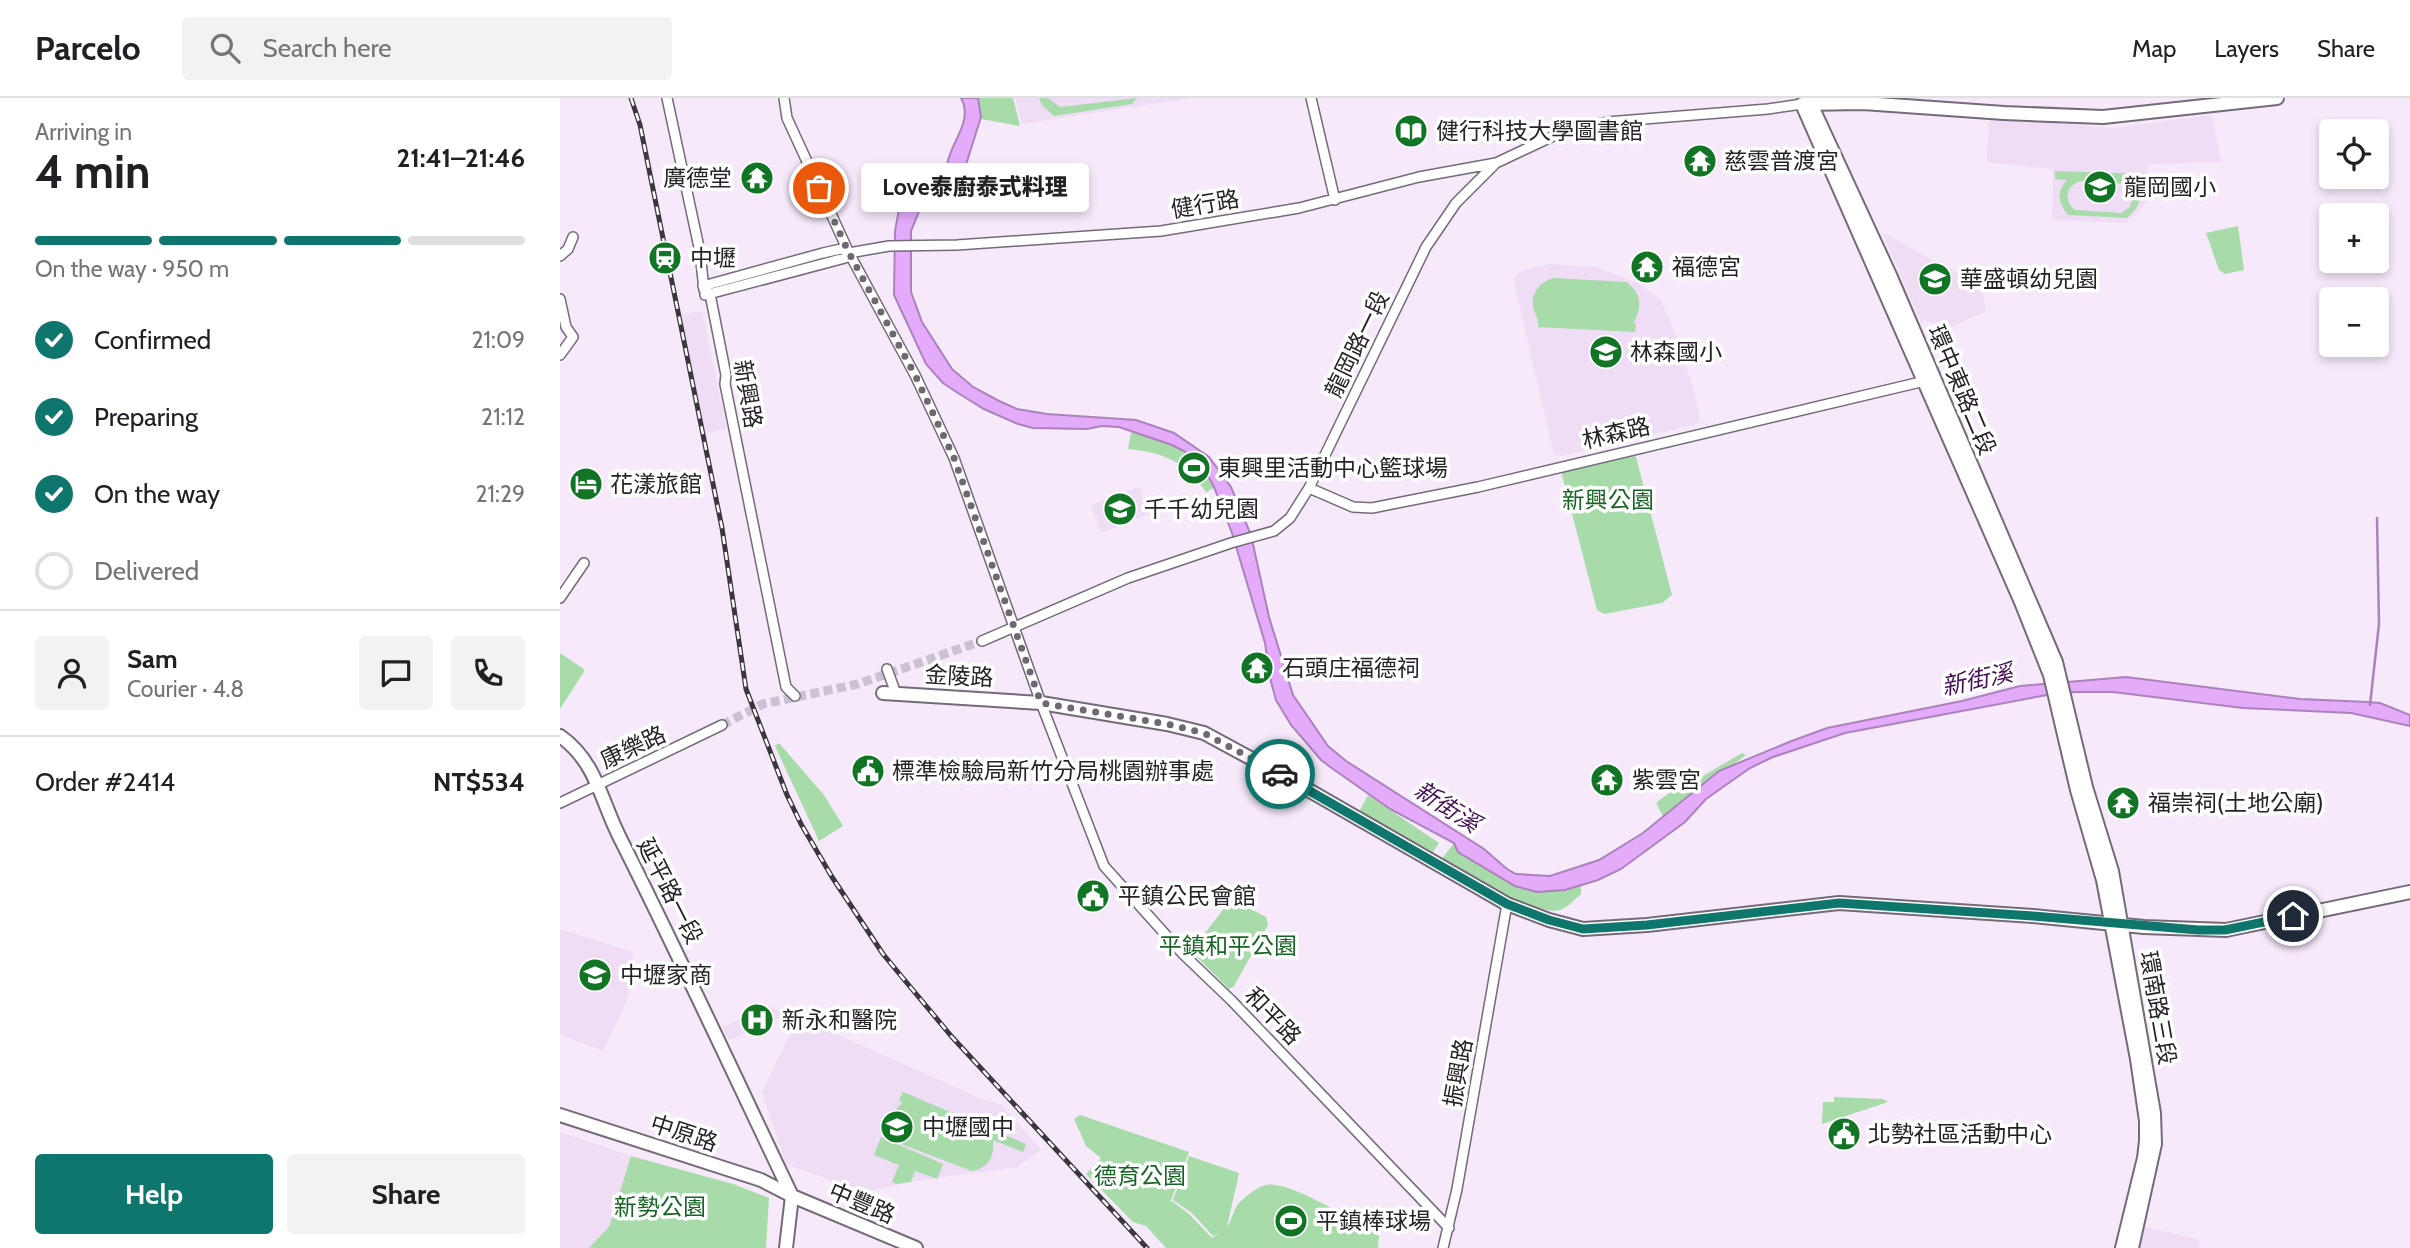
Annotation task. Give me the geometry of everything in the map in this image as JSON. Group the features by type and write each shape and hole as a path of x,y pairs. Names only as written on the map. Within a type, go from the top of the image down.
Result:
{"main road":[{"path":"1806,104 1863,100 2004,113 2103,117 2277,98"},
{"name":"環中東路二段","path":"1806,104 1890,275 1929,380 2029,596 2060,696"},
{"name":"金陵路","path":"888,690 1041,703 1167,724 1204,733 1507,904 1583,929 1647,925 1819,905 1868,903 2144,927 2225,930 2410,891"},
{"name":"環南路三段","path":"2060,696 2112,871 2146,1122 2144,1158 2122,1248"},
{"name":"延平路一段","path":"560,736 582,755 598,785 619,837 657,909 792,1196"},
{"name":"環南路三段","path":"2117,923 2154,1113 2155,1143 2132,1248"},
{"name":"中原路","path":"560,1115 761,1180 792,1196"},
{"path":"786,1248 792,1196"},
{"name":"中豐路","path":"792,1196 916,1248"}],"street":[{"path":"667,98 706,292 832,251 841,249 849,253"},
{"name":"和平路","path":"784,98 787,118 849,253 915,375 954,458 1041,703 1104,866 1183,954 1232,1001 1449,1228"},
{"path":"1311,98 1335,200"},
{"path":"1496,163 1564,131 1607,122 1806,104"},
{"name":"健行路","path":"849,253 892,247 1161,231 1300,208 1419,177 1496,163"},
{"name":"龍岡路一段","path":"1014,626 1128,578 1274,531 1283,525 1309,488 1426,247 1456,203 1496,163"},
{"path":"560,256 568,249 573,237"},
{"name":"新興路","path":"706,292 720,377 725,380 786,687 795,696"},
{"path":"560,299 566,327 573,337 560,355"},
{"name":"林森路","path":"1309,488 1353,507 1372,508 1478,487 1929,380"},
{"path":"560,598 584,563"},
{"path":"982,640 1014,626"},
{"path":"887,670 888,690"},
{"name":"康樂路","path":"560,803 722,725"},
{"name":"振興路","path":"1443,1248 1449,1228 1507,904"}],"shaded area":[{"name":"新街溪","path":"961,98 978,98 981,117 964,171 941,188 920,209 911,231 911,292 922,322 952,369 973,387 1017,409 1047,414 1136,420 1174,433 1209,457 1231,487 1251,535 1269,617 1293,695 1328,746 1346,761 1484,849 1516,874 1550,876 1599,860 1643,833 1719,771 1789,742 1827,728 1962,701 2020,686 2126,677 2300,699 2380,703 2410,715 2410,726 2351,713 2243,708 2113,692 2047,695 1845,733 1773,757 1750,768 1706,799 1685,822 1621,869 1598,880 1565,890 1537,892 1515,886 1458,852 1454,843 1390,809 1333,769 1321,760 1291,725 1276,700 1265,643 1232,533 1206,472 1184,451 1119,427 1033,428 1018,424 984,409 958,393 943,383 926,364 894,295 895,231 899,209 910,189 947,165 965,115"},
{"path":"1015,98 1191,98 1022,124"},
{"name":"龍岡國小","path":"2212,115 2221,162 2148,164 2145,204 2126,223 2052,220 2053,169 1987,162 1989,117 2112,128"},
{"name":"華盛頓幼兒園","path":"1882,232 1973,282 1983,293 1986,311 1947,329 1924,320 1921,322"},
{"name":"林森國小","path":"1550,264 1595,267 1640,284 1661,301 1677,337 1694,392 1700,420 1697,424 1560,456 1554,454 1514,282 1515,276 1524,270"},
{"path":"702,311 727,429 705,433 680,315"},
{"name":"千千幼兒園","path":"1140,487 1149,514 1101,533 1091,505"},
{"name":"中壢家商","path":"560,929 633,952 628,998 603,1051 560,1034"},
{"name":"新永和醫院","path":"770,1006 786,1015 729,1040 722,1027"},
{"name":"中壢國中","path":"798,1017 984,1100 1001,1104 1041,1150 1017,1167 914,1181 864,1192 786,1164 762,1092"},
{"path":"560,1132 631,1156 609,1227 589,1248 560,1248"},
{"path":"2142,1226 2200,1240 2198,1248 2137,1248"}],"green space":[{"path":"971,98 1013,98 1020,126 976,118"},
{"path":"1039,98 1048,98 1060,107 1137,98 1132,104 1054,116 1042,105"},
{"path":"2055,171 2146,174 2145,183 2134,183 2140,198 2135,210 2127,218 2068,215 2060,197 2061,189 2067,180 2055,179","holes":["2081,181 2125,184 2133,194 2130,207 2121,213 2075,210 2069,202 2069,189"]},
{"path":"2238,226 2244,270 2225,274 2219,270 2206,233"},
{"path":"1554,278 1627,282 1639,301 1633,323 1636,323 1635,332 1538,327 1533,304 1534,294 1540,285"},
{"path":"1132,427 1157,435 1180,449 1199,466 1214,488 1206,492 1190,473 1173,460 1128,449"},
{"name":"新興公園","path":"1630,454 1636,457 1672,595 1662,603 1604,614 1597,610 1562,475 1563,471"},
{"path":"560,653 585,670 560,709"},
{"path":"779,743 824,795 843,826 819,841 775,746"},
{"path":"1742,753 1746,755 1663,816 1656,803 1678,786 1681,789"},
{"path":"1368,795 1439,843 1433,852 1359,812"},
{"path":"1454,843 1500,875 1581,881 1581,894 1560,910 1535,907 1518,901 1441,860"},
{"name":"平鎮和平公園","path":"1235,901 1266,917 1268,925 1234,986 1229,989 1194,954 1195,946 1229,902"},
{"path":"903,1092 1026,1144 1023,1152 993,1140 993,1151 989,1160 972,1171 901,1144 893,1134 891,1123 894,1112 903,1103 899,1100"},
{"path":"1834,1097 1883,1099 1888,1102 1822,1124 1823,1102 1834,1102"},
{"name":"德育公園","path":"1080,1115 1189,1152 1170,1203 1172,1201 1190,1215 1212,1238 1220,1232 1213,1236 1192,1213 1173,1200 1189,1156 1239,1173 1227,1227 1244,1198 1263,1186 1277,1185 1323,1204 1379,1236 1378,1248 1166,1248 1146,1226 1133,1222 1086,1174 1101,1158 1086,1146 1074,1119"},
{"path":"881,1137 943,1164 937,1179 915,1171 911,1182 892,1182 899,1165 874,1155"},
{"name":"新勢公園","path":"631,1156 733,1184 769,1198 766,1248 589,1248 609,1227"}],"waterway":[{"path":"2370,705 2379,624 2377,518"}],"tunnel":[{"path":"722,725 763,704 858,684 982,641"}],"railway":[{"path":"631,98 640,125 722,528 746,689 787,795 832,877 883,954 952,1037 1147,1248"}],"way so far":[{"path":"819,188 849,253 915,375 954,458 1041,703 1167,724 1204,733 1280,774"}],"place":[{"name":"健行科技大學圖書館","path":"1411,131"},
{"name":"慈雲普渡宮","path":"1700,161"},
{"name":"廣德堂","path":"757,178"},
{"name":"龍岡國小","path":"2100,187"},
{"name":"Love泰廚泰式料理","path":"819,188"},
{"name":"中壢","path":"665,258"},
{"name":"福德宮","path":"1647,267"},
{"name":"華盛頓幼兒園","path":"1935,279"},
{"name":"林森國小","path":"1606,352"},
{"name":"東興里活動中心籃球場","path":"1194,468"},
{"name":"花漾旅館","path":"586,484"},
{"name":"千千幼兒園","path":"1120,509"},
{"name":"石頭庄福德祠","path":"1257,668"},
{"name":"標準檢驗局新竹分局桃園辦事處","path":"868,771"},
{"name":"紫雲宮","path":"1607,780"},
{"name":"福崇祠(土地公廟)","path":"2123,803"},
{"name":"平鎮公民會館","path":"1093,896"},
{"name":"中壢家商","path":"595,975"},
{"name":"新永和醫院","path":"757,1020"},
{"name":"中壢國中","path":"897,1127"},
{"name":"北勢社區活動中心","path":"1844,1134"},
{"name":"平鎮棒球場","path":"1291,1221"}],"route":[{"path":"1280,774 1507,904 1566,926 1583,929 1647,925 1839,903 1868,903 2198,930 2225,930 2293,916"}]}
